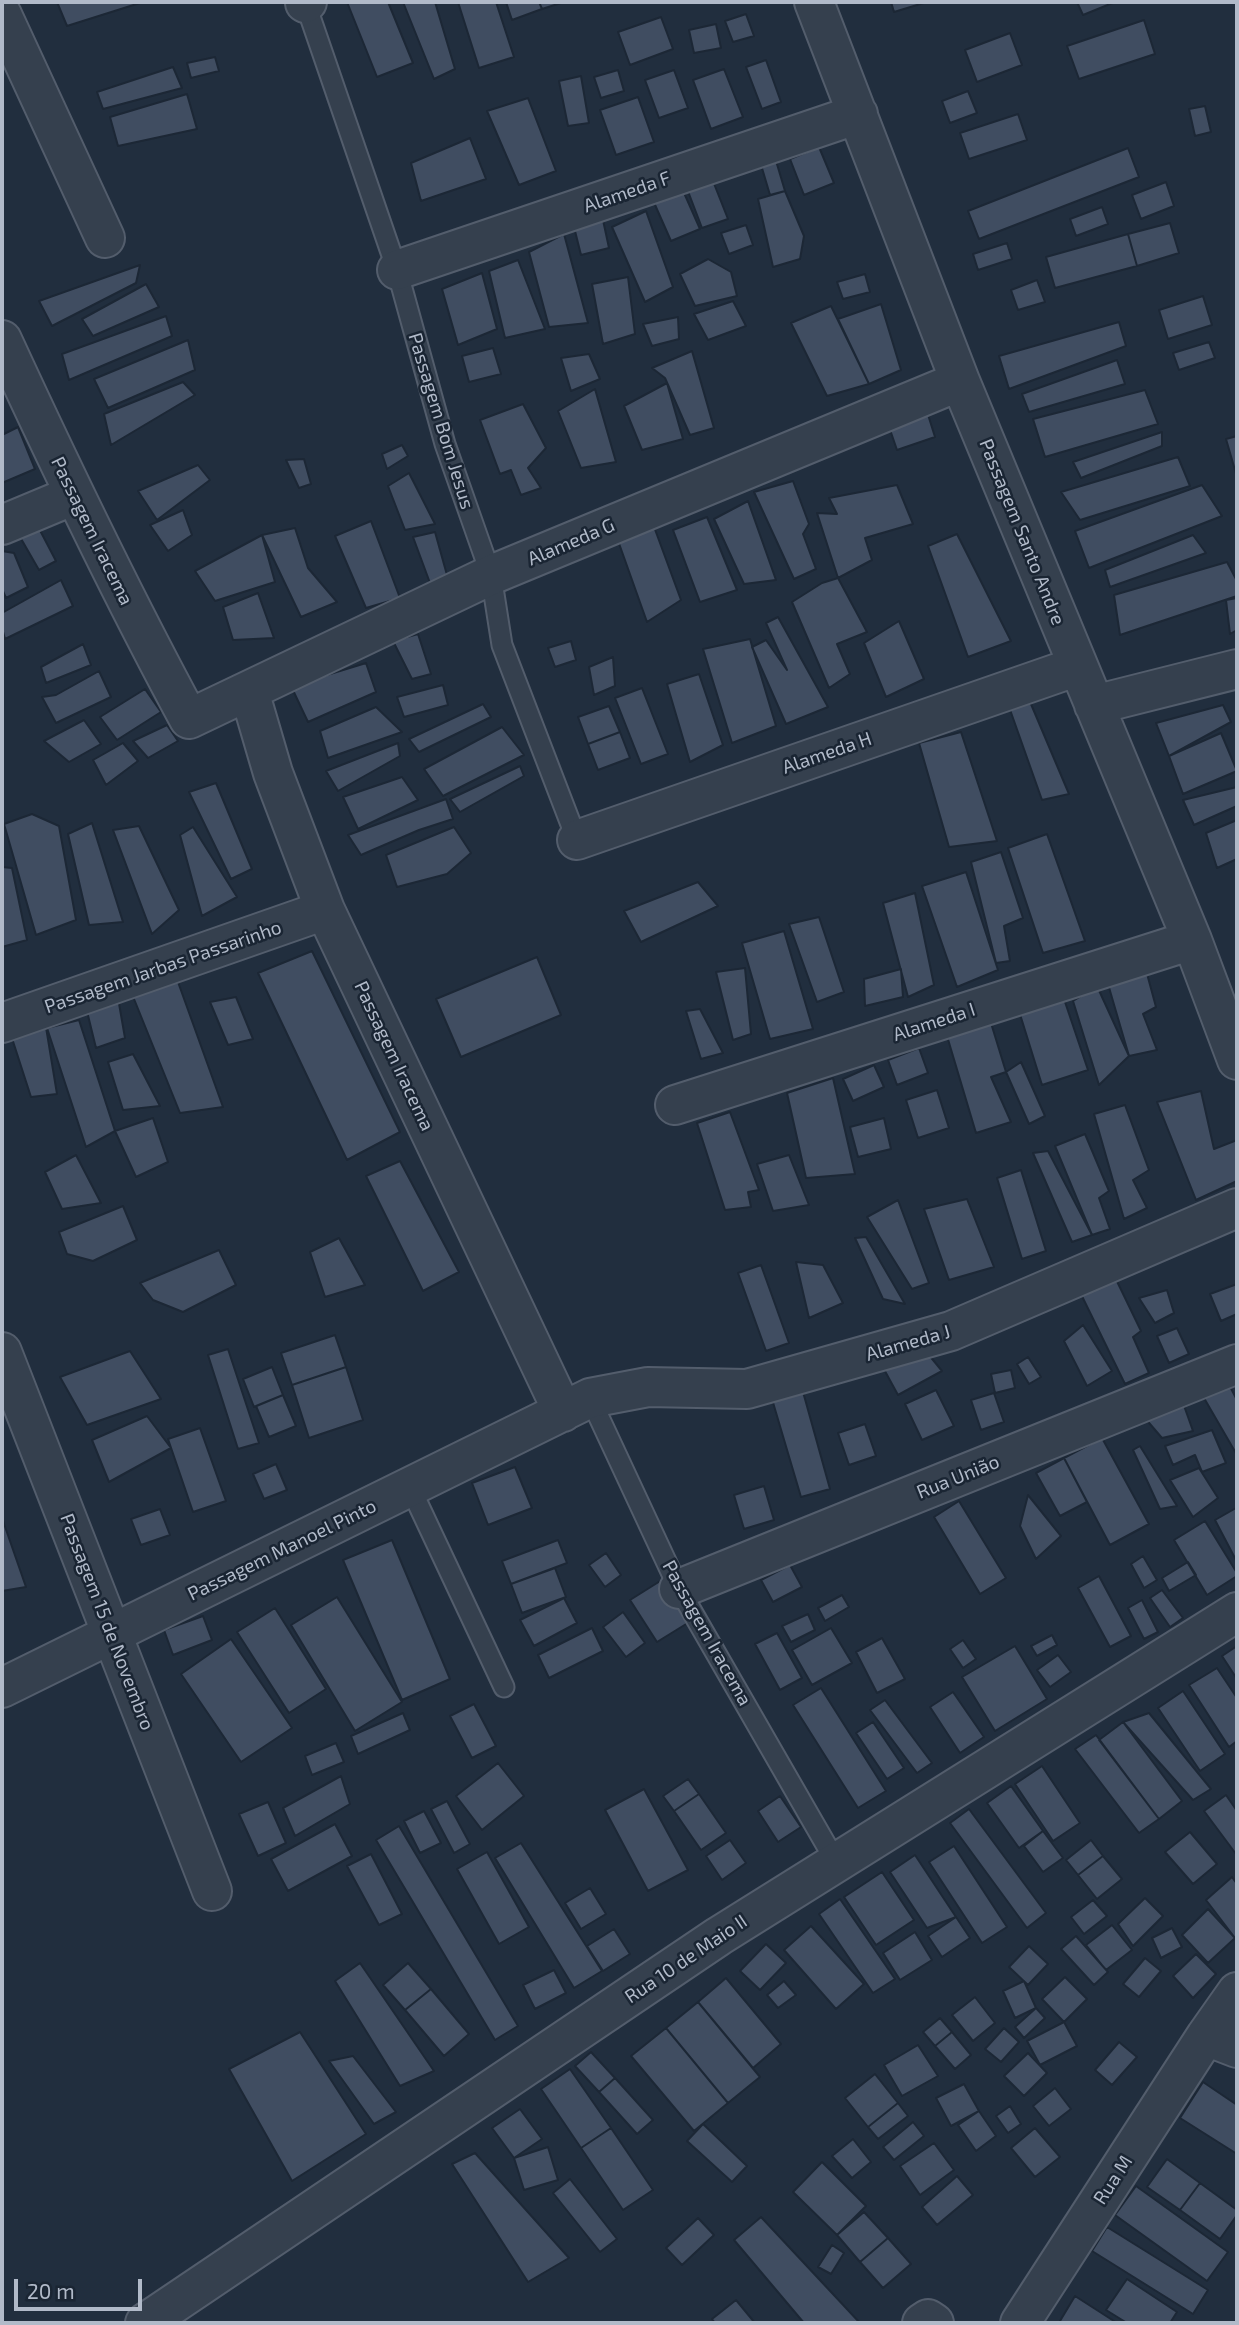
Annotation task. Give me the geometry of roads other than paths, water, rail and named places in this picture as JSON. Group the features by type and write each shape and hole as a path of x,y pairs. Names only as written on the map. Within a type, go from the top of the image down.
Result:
{"street":[{"name":"Passagem Santo Andre","path":"814,2 960,381 1192,940 1237,1060"},
{"path":"2,15 105,238"},
{"name":"Alameda F","path":"397,270 858,114"},
{"name":"Passagem Iracema","path":"2,340 74,495 189,719"},
{"name":"Alameda G","path":"189,719 491,575 960,381"},
{"path":"2,525 74,495"},
{"name":"Alameda H","path":"577,840 1078,666"},
{"path":"1094,705 1237,669"},
{"name":"Passagem Iracema","path":"249,691 273,773 325,910 576,1405"},
{"name":"Passagem Jarbas Passarinho","path":"2,1023 325,910"},
{"name":"Alameda I","path":"675,1105 1192,940"},
{"name":"Alameda J","path":"576,1405 648,1387 747,1389 950,1331 1237,1209"},
{"name":"Passagem 15 de Novembro","path":"2,1352 212,1891"},
{"name":"Rua União","path":"679,1589 1237,1364"},
{"name":"Passagem Manoel Pinto","path":"2,1688 576,1405"},
{"name":"Rua 10 de Maio II","path":"145,2323 719,1936 1237,1612"},
{"name":"Rua M","path":"1020,2323 1222,2042 1237,1992"},
{"path":"922,2323 928,2319 934,2323"}],"lane":[{"name":"Passagem Bom Jesus","path":"306,2 397,270 445,444 491,575 502,645 577,840"},
{"name":"Passagem Iracema","path":"576,1405 836,1862"},
{"path":"410,1487 504,1687"}]}
